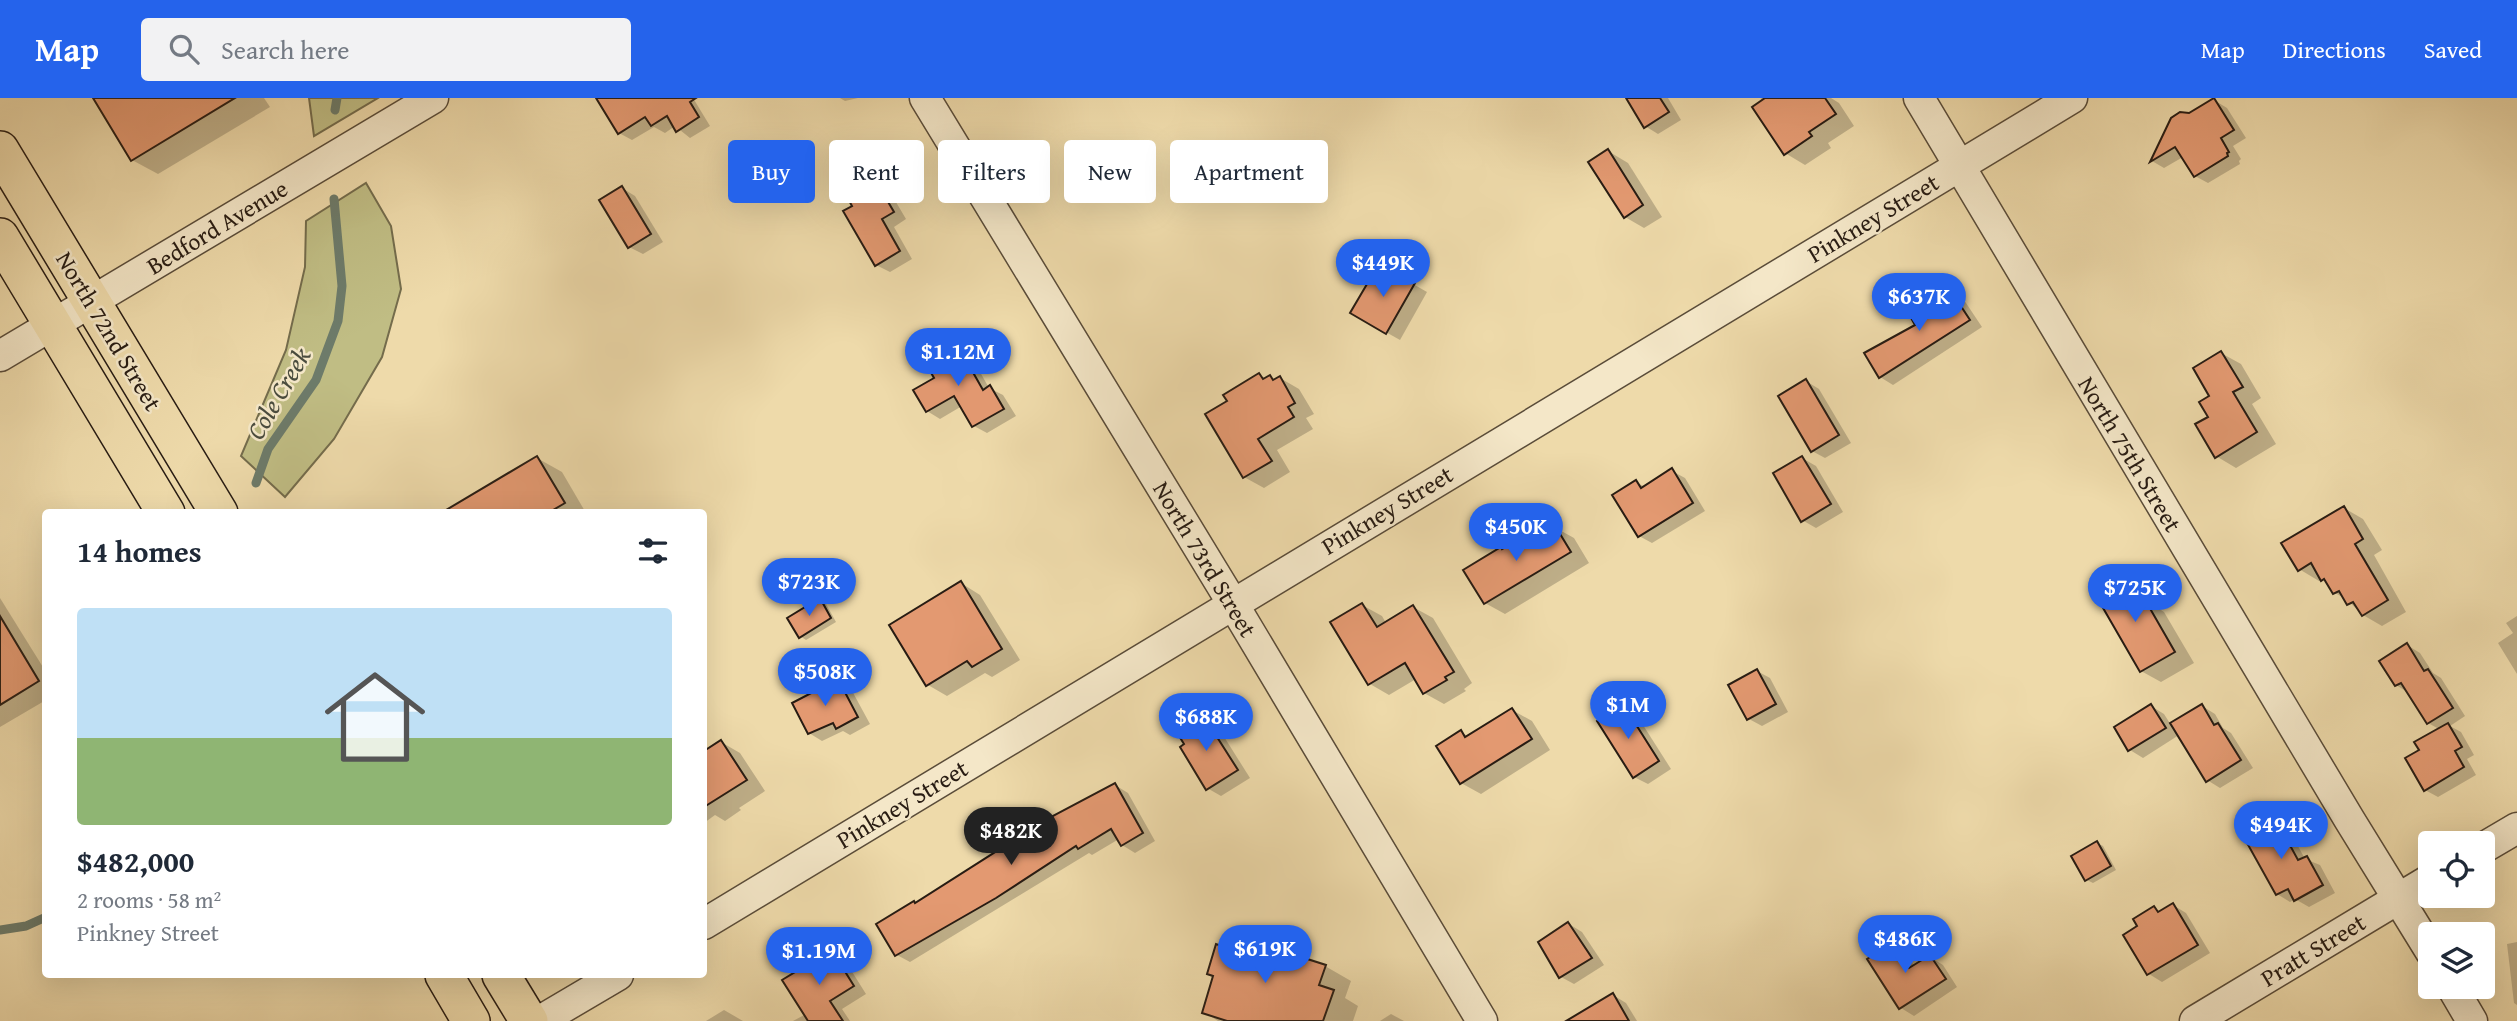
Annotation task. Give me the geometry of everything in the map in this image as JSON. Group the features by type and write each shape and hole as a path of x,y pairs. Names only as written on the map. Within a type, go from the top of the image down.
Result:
{"main road":[{"name":"North 72nd Street","path":"0,150 217,509"},
{"name":"North 72nd Street","path":"0,237 164,509"},
{"path":"446,978 471,1021"},
{"path":"503,978 529,1021"}],"street":[{"name":"Bedford Avenue","path":"0,356 433,98"},
{"name":"North 73rd Street","path":"926,98 1482,1021"},
{"name":"North 75th Street","path":"1919,98 2418,930"},
{"name":"Pinkney Street","path":"707,922 2072,98"},
{"path":"2495,842 2517,828"},
{"path":"2495,848 2517,847"},
{"name":"Pratt Street","path":"2195,1021 2418,887"},
{"path":"540,1021 613,978"},
{"path":"2459,999 2472,1021"}],"shaded area":[{"path":"309,98 378,98 314,136"},
{"path":"366,183 391,226 401,289 382,357 334,439 285,497 241,456 286,350 305,267 306,221"}],"building":[{"path":"93,98 235,98 131,161"},
{"path":"596,98 696,98 690,102 699,117 676,132 667,116 651,126 645,117 618,134"},
{"path":"1626,98 1660,98 1669,112 1644,128"},
{"path":"1765,98 1825,98 1836,114 1809,132 1812,136 1784,155 1752,107"},
{"path":"2214,98 2234,130 2221,138 2229,152 2228,156 2194,177 2175,147 2150,162 2171,118 2180,112 2189,113"},
{"path":"1608,149 1643,205 1624,218 1588,162"},
{"path":"622,186 651,234 628,248 599,200"},
{"path":"850,203 889,203 894,212 882,219 900,251 875,266 843,211 852,206"},
{"path":"1377,267 1389,273 1391,269 1415,283 1386,334 1350,313"},
{"path":"1949,288 1970,320 1879,378 1864,353 1915,325 1910,316 1919,310 1917,308"},
{"path":"958,346 983,390 990,385 1004,409 972,427 954,396 926,412 913,390 934,378 926,364"},
{"path":"2221,351 2243,387 2233,392 2257,432 2215,458 2195,424 2208,417 2199,402 2209,396 2193,368"},
{"path":"1259,373 1263,379 1270,375 1273,380 1280,376 1295,403 1288,407 1294,417 1258,439 1272,461 1243,478 1205,414 1227,401 1223,395"},
{"path":"1806,379 1839,435 1811,452 1778,396"},
{"path":"537,456 565,503 555,509 448,509"},
{"path":"1802,456 1831,504 1801,522 1773,473"},
{"path":"1672,468 1693,503 1638,537 1612,495 1636,480 1641,488"},
{"path":"2344,506 2363,539 2355,544 2388,600 2362,616 2353,602 2347,605 2339,591 2333,594 2324,579 2321,581 2311,563 2298,571 2281,543"},
{"path":"1554,524 1571,552 1484,604 1463,570 1501,547 1502,549 1526,535 1529,539"},
{"path":"2126,576 2140,600 2144,598 2175,652 2140,672 2095,594"},
{"path":"961,581 1002,649 972,667 967,661 926,686 889,625"},
{"path":"820,598 831,618 799,638 787,618"},
{"path":"1362,603 1377,627 1413,605 1454,672 1445,677 1447,680 1423,694 1405,663 1368,685 1330,622"},
{"path":"0,616 39,681 0,705"},
{"path":"2407,643 2424,671 2428,669 2453,708 2427,724 2401,683 2395,686 2379,661"},
{"path":"1757,669 1776,704 1747,720 1728,685"},
{"path":"838,679 858,717 836,729 833,723 808,734 792,703"},
{"path":"1623,704 1659,761 1633,778 1597,721"},
{"path":"2151,704 2166,728 2128,751 2114,727"},
{"path":"2202,704 2214,725 2218,723 2241,760 2206,782 2170,723"},
{"path":"1512,708 1532,739 1460,784 1436,746 1461,730 1465,737"},
{"path":"1203,715 1238,770 1206,790 1180,747 1184,744 1176,731"},
{"path":"2448,723 2462,747 2455,751 2464,767 2424,791 2405,758 2419,750 2414,742"},
{"path":"721,740 747,780 707,805 707,749"},
{"path":"1115,783 1143,833 1121,846 1111,829 1078,849 1076,846 996,898 895,956 876,924 914,901 915,903 1047,819"},
{"path":"2274,816 2298,860 2307,856 2323,885 2294,901 2288,889 2276,895 2242,834"},
{"path":"2097,841 2111,866 2085,881 2071,856"},
{"path":"2173,903 2198,945 2147,975 2123,935 2137,926 2133,919 2154,906 2158,912"},
{"path":"1568,922 1592,958 1559,978 1538,942"},
{"path":"1232,935 1326,965 1319,985 1334,990 1323,1021 1227,1021 1202,1013 1213,976 1207,974 1216,944 1227,948"},
{"path":"1892,943 1909,968 1930,955 1946,979 1899,1009 1867,959"},
{"path":"831,949 854,986 830,1001 843,1021 808,1021 782,980 819,953 821,956"},
{"path":"1613,993 1629,1021 1566,1021"}],"waterway":[{"name":"Cole Creek","path":"335,110 337,98"},
{"name":"Cole Creek","path":"256,483 268,449 316,380 338,321 342,286 334,199"},
{"name":"Cole Creek","path":"0,930 26,926 42,919"}]}
